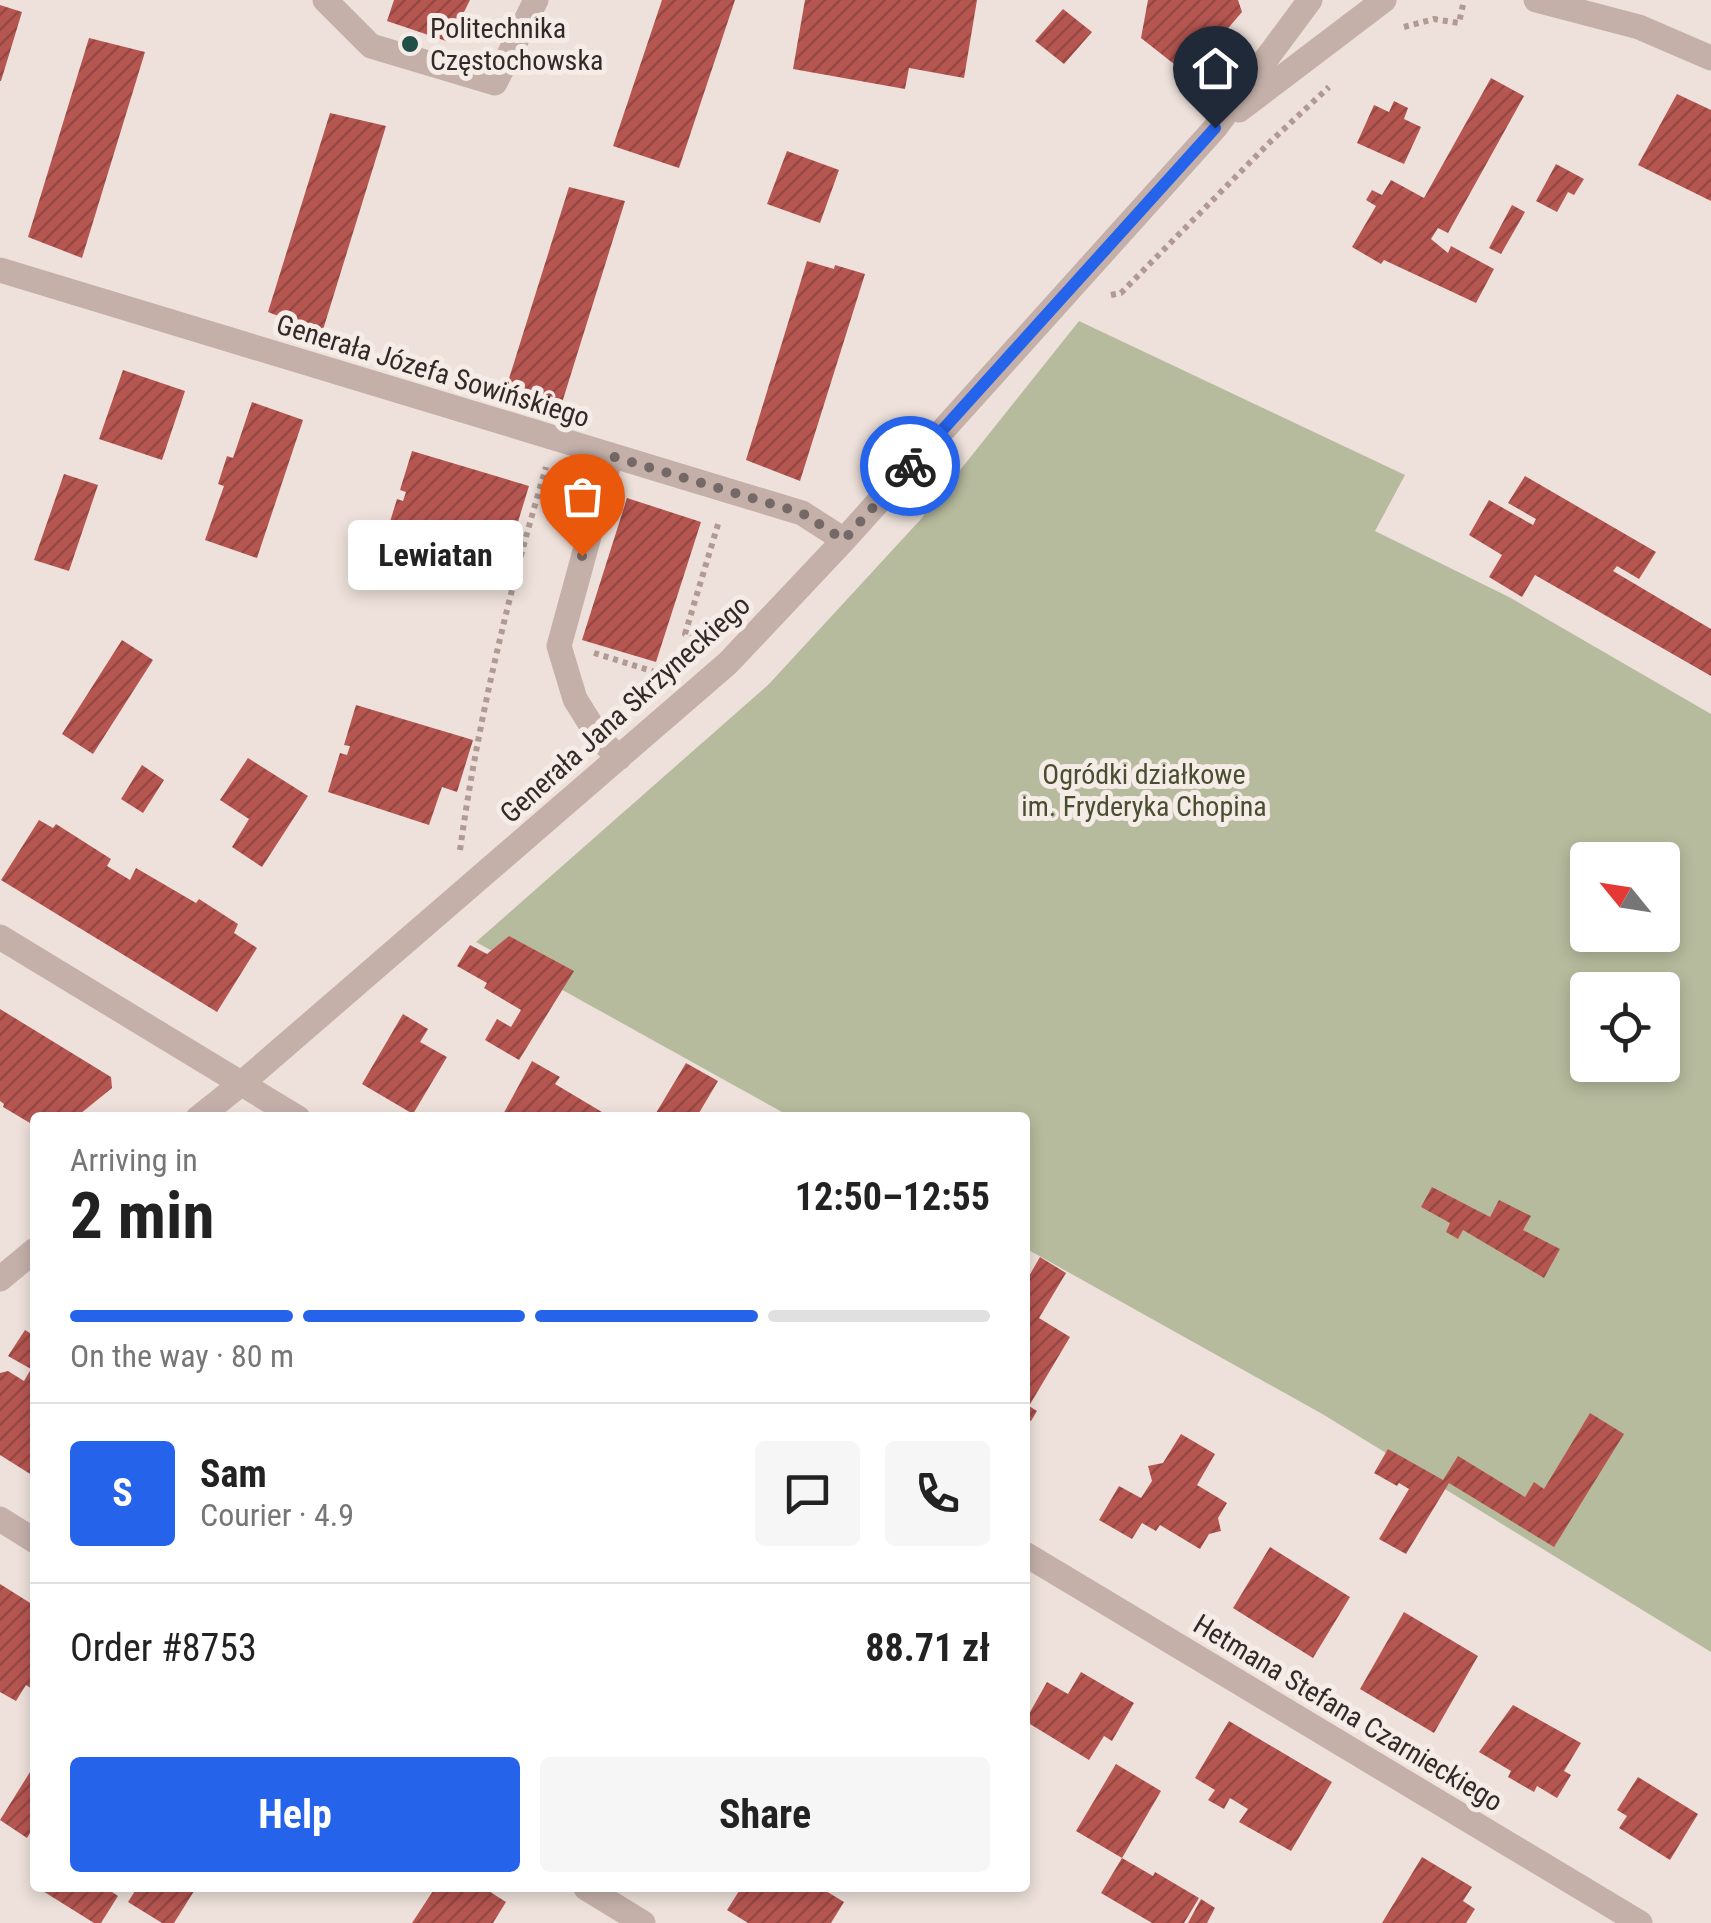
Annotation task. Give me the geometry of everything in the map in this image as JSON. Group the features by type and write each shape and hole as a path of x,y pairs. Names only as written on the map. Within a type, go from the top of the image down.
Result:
{"street":[{"path":"324,0 371,46 495,83 536,0"},
{"name":"Generała Jana Skrzyneckiego","path":"206,1112 728,663 1215,128 1310,0"},
{"name":"Generała Jana Skrzyneckiego","path":"1215,128 1384,0"},
{"path":"1536,0 1639,27 1711,58"},
{"name":"Generała Józefa Sowińskiego","path":"0,270 802,513 844,540"},
{"path":"611,456 560,646 575,699 600,739 619,758"},
{"path":"0,936 288,1112"},
{"path":"0,1279 30,1254"},
{"path":"0,1518 30,1537"},
{"name":"Hetmana Stefana Czarnieckiego","path":"1030,1557 1640,1923"},
{"path":"593,1892 643,1923"}],"path":[{"path":"1395,29 1434,20 1459,24 1464,0"},
{"path":"1095,298 1120,293 1333,84"},
{"path":"460,856 468,793 510,593 549,457"},
{"path":"703,646 685,634 719,520"},
{"path":"576,648 669,676"}],"green space":[{"name":"Ogródki działkowe im. Fryderyka Chopina","path":"1079,321 1405,475 1375,531 1509,597 1711,714 1711,1652 1324,1415 1030,1251 1030,1112 782,1112 476,942 769,684 921,519"}],"building":[{"path":"394,0 470,0 449,42 387,21"},
{"path":"662,0 735,0 679,168 613,146"},
{"path":"805,0 977,0 964,78 909,68 905,89 793,69"},
{"path":"1148,0 1238,0 1242,12 1188,75 1141,38"},
{"path":"0,5 22,12 1,81 0,81"},
{"path":"1063,9 1092,32 1064,64 1035,41"},
{"path":"89,38 145,52 82,258 28,237"},
{"path":"1491,78 1524,96 1448,233 1438,228 1431,239 1448,253 1451,246 1494,269 1476,303 1384,260 1381,264 1352,247 1376,206 1366,200 1372,190 1382,195 1391,180 1424,198"},
{"path":"1677,94 1711,110 1711,201 1638,165"},
{"path":"1394,101 1408,108 1404,119 1421,127 1404,164 1357,143 1374,105 1389,112"},
{"path":"330,113 386,126 322,333 268,312"},
{"path":"787,151 839,170 820,223 767,204"},
{"path":"1556,164 1584,179 1574,195 1568,192 1557,212 1536,201"},
{"path":"569,187 625,201 561,406 507,385"},
{"path":"1512,205 1525,212 1501,254 1489,248"},
{"path":"807,261 865,274 800,481 746,460"},
{"path":"123,370 185,391 162,460 99,439"},
{"path":"252,402 303,420 257,558 205,540 224,486 218,484 227,456 233,458"},
{"path":"412,451 529,486 513,538 498,533 486,570 385,538 397,499 403,501 406,492 400,490"},
{"path":"64,474 98,485 69,571 34,560"},
{"path":"1525,476 1656,552 1639,579 1617,566 1613,571 1711,629 1711,676 1535,575 1522,597 1489,577 1502,555 1469,535 1489,500 1533,525 1536,519 1508,503"},
{"path":"627,498 701,522 656,662 582,640"},
{"path":"122,640 153,660 93,754 62,734"},
{"path":"356,705 473,740 457,792 442,787 429,825 328,792 340,753 347,755 350,746 344,745"},
{"path":"248,758 308,796 262,867 232,847 249,819 220,800"},
{"path":"142,765 164,780 143,813 121,799"},
{"path":"39,820 53,828 56,824 111,859 107,866 130,880 136,868 196,903 199,899 238,924 234,933 257,948 217,1012 1,880"},
{"path":"509,936 574,971 519,1060 485,1040 497,1019 511,1027 521,1010 457,966 470,945 487,954"},
{"path":"0,1009 111,1077 112,1088 82,1112 30,1112 30,1123 3,1107"},
{"path":"403,1014 428,1029 420,1042 447,1057 414,1112 362,1084"},
{"path":"532,1061 560,1077 555,1084 602,1112 504,1112"},
{"path":"686,1063 718,1081 700,1112 657,1112"},
{"path":"1432,1187 1490,1217 1499,1200 1531,1216 1523,1230 1560,1249 1544,1278 1463,1230 1458,1239 1446,1232 1450,1223 1421,1207"},
{"path":"1040,1257 1066,1273 1039,1318 1070,1337 1030,1404 1030,1274"},
{"path":"25,1330 30,1333 30,1368 8,1356"},
{"path":"8,1371 24,1381 30,1371 30,1474 0,1455 0,1373"},
{"path":"1590,1413 1624,1434 1554,1547 1449,1483 1406,1554 1379,1539 1409,1489 1374,1473 1388,1449 1443,1480 1458,1456 1525,1497 1534,1482 1544,1489"},
{"path":"1181,1434 1215,1454 1197,1485 1227,1503 1218,1518 1221,1531 1209,1534 1200,1549 1160,1525 1156,1531 1142,1523 1132,1539 1099,1520 1119,1486 1141,1498 1152,1481 1148,1466 1163,1463"},
{"path":"1270,1547 1350,1597 1313,1658 1233,1608"},
{"path":"0,1584 30,1603 30,1688 26,1685 16,1701 0,1692"},
{"path":"1404,1612 1478,1656 1434,1733 1360,1689"},
{"path":"1081,1672 1134,1703 1112,1741 1104,1736 1089,1760 1030,1724 1030,1712 1047,1682 1068,1694"},
{"path":"1513,1705 1581,1743 1564,1771 1571,1775 1557,1798 1537,1786 1534,1792 1508,1777 1511,1771 1479,1752"},
{"path":"1229,1721 1332,1782 1291,1851 1239,1822 1248,1809 1230,1798 1224,1809 1208,1800 1215,1790 1195,1778"},
{"path":"1116,1764 1161,1791 1122,1858 1076,1831"},
{"path":"30,1772 27,1838 0,1820"},
{"path":"1638,1777 1698,1814 1670,1860 1619,1828 1627,1816 1617,1810"},
{"path":"1422,1857 1472,1887 1463,1901 1475,1909 1466,1923 1382,1923"},
{"path":"1122,1858 1199,1898 1184,1923 1152,1923 1101,1893"},
{"path":"44,1892 112,1892 118,1896 101,1923 94,1923"},
{"path":"134,1892 193,1892 174,1923 162,1923 128,1902"},
{"path":"432,1892 490,1892 506,1902 493,1923 412,1923"},
{"path":"738,1892 828,1892 844,1902 831,1923 748,1923 727,1910"},
{"path":"1201,1899 1215,1908 1207,1923 1188,1923"}],"way so far":[{"path":"582,556 611,456 802,513 844,540 910,466"}],"place":[{"name":"Politechnika Częstochowska","path":"410,44"},
{"name":"Lewiatan","path":"582,556"}],"route":[{"path":"910,466 1215,128"}]}
